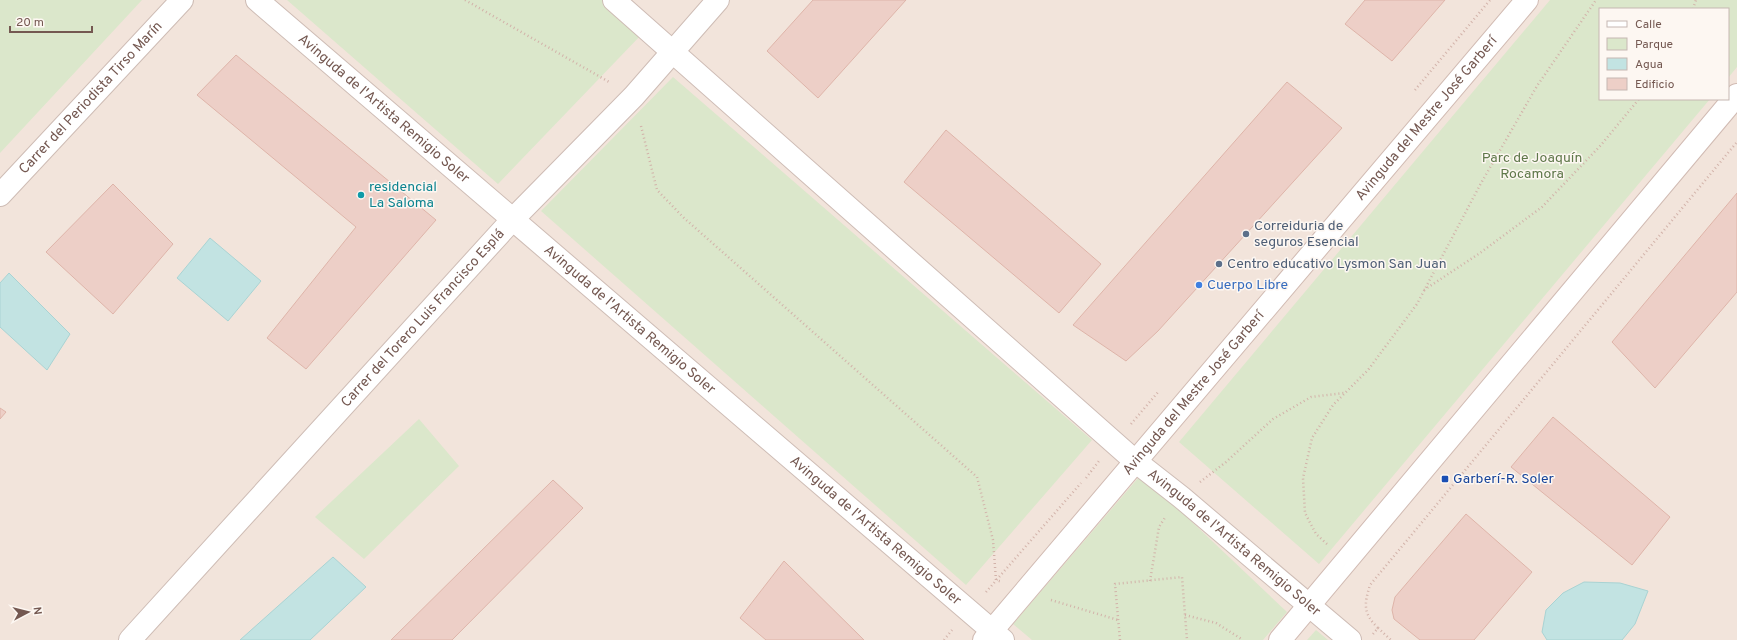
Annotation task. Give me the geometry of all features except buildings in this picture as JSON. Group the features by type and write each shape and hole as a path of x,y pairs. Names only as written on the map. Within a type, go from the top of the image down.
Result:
{"street":[{"name":"Carrer del Periodista Tirso Marín","path":"0,195 182,0"},
{"name":"Avinguda de l'Artista Remigio Soler","path":"257,0 514,219 993,637"},
{"name":"Avinguda de l'Artista Remigio Soler","path":"614,0 1136,461 1309,604 1350,640"},
{"name":"Carrer del Torero Luis Francisco Esplá","path":"130,640 514,219 634,96 718,0"},
{"name":"Avinguda del Mestre José Garberí","path":"993,637 1025,592 1527,0"},
{"path":"1280,640 1345,560 1737,95"}],"path":[{"path":"465,0 634,96 657,190 684,218 977,477 993,540 996,580 1025,592 1118,620"},
{"path":"1345,560 1316,534 1305,513 1303,478 1312,438 1333,405 1368,370 1416,304 1480,185 1537,86 1596,0"},
{"path":"1424,290 1480,253 1542,207 1602,145 1638,100"},
{"path":"1391,640 1370,620 1365,602 1370,586 1737,142"},
{"path":"1150,581 1159,527 1173,504 1226,462 1273,419 1311,397 1344,393"},
{"path":"1120,640 1115,584 1182,577 1187,640"},
{"path":"1185,615 1216,623 1243,640"},
{"path":"1373,634 1378,628"}],"shaded area":[{"path":"0,0 1737,0 1737,640 0,640"}],"green space":[{"path":"0,0 142,0 0,153"},
{"path":"287,0 602,0 642,34 498,184"},
{"name":"Parc de Joaquín Rocamora","path":"1550,0 1737,0 1737,67 1729,77 1729,8 1599,8 1599,100 1709,100 1319,564 1179,442"},
{"path":"673,77 1092,440 966,585 541,211"},
{"path":"419,419 459,466 364,559 315,517"},
{"path":"1139,477 1173,504 1287,612 1263,640 1032,640 1013,624"},
{"path":"1316,630 1328,640 1307,640"}],"water":[{"path":"210,238 261,281 228,321 177,278"},
{"path":"9,273 70,334 47,370 0,327 0,283"},
{"path":"333,557 366,587 310,640 240,640"},
{"path":"1584,582 1620,583 1648,591 1635,624 1622,640 1547,640 1542,632 1546,610 1563,593"}],"place":[{"name":"residencial La Saloma","path":"361,195"},
{"name":"Correiduria de seguros Esencial","path":"1246,234"},
{"name":"Centro educativo Lysmon San Juan","path":"1219,264"},
{"name":"Cuerpo Libre","path":"1199,285"},
{"name":"Garberí-R. Soler","path":"1445,479"}]}
